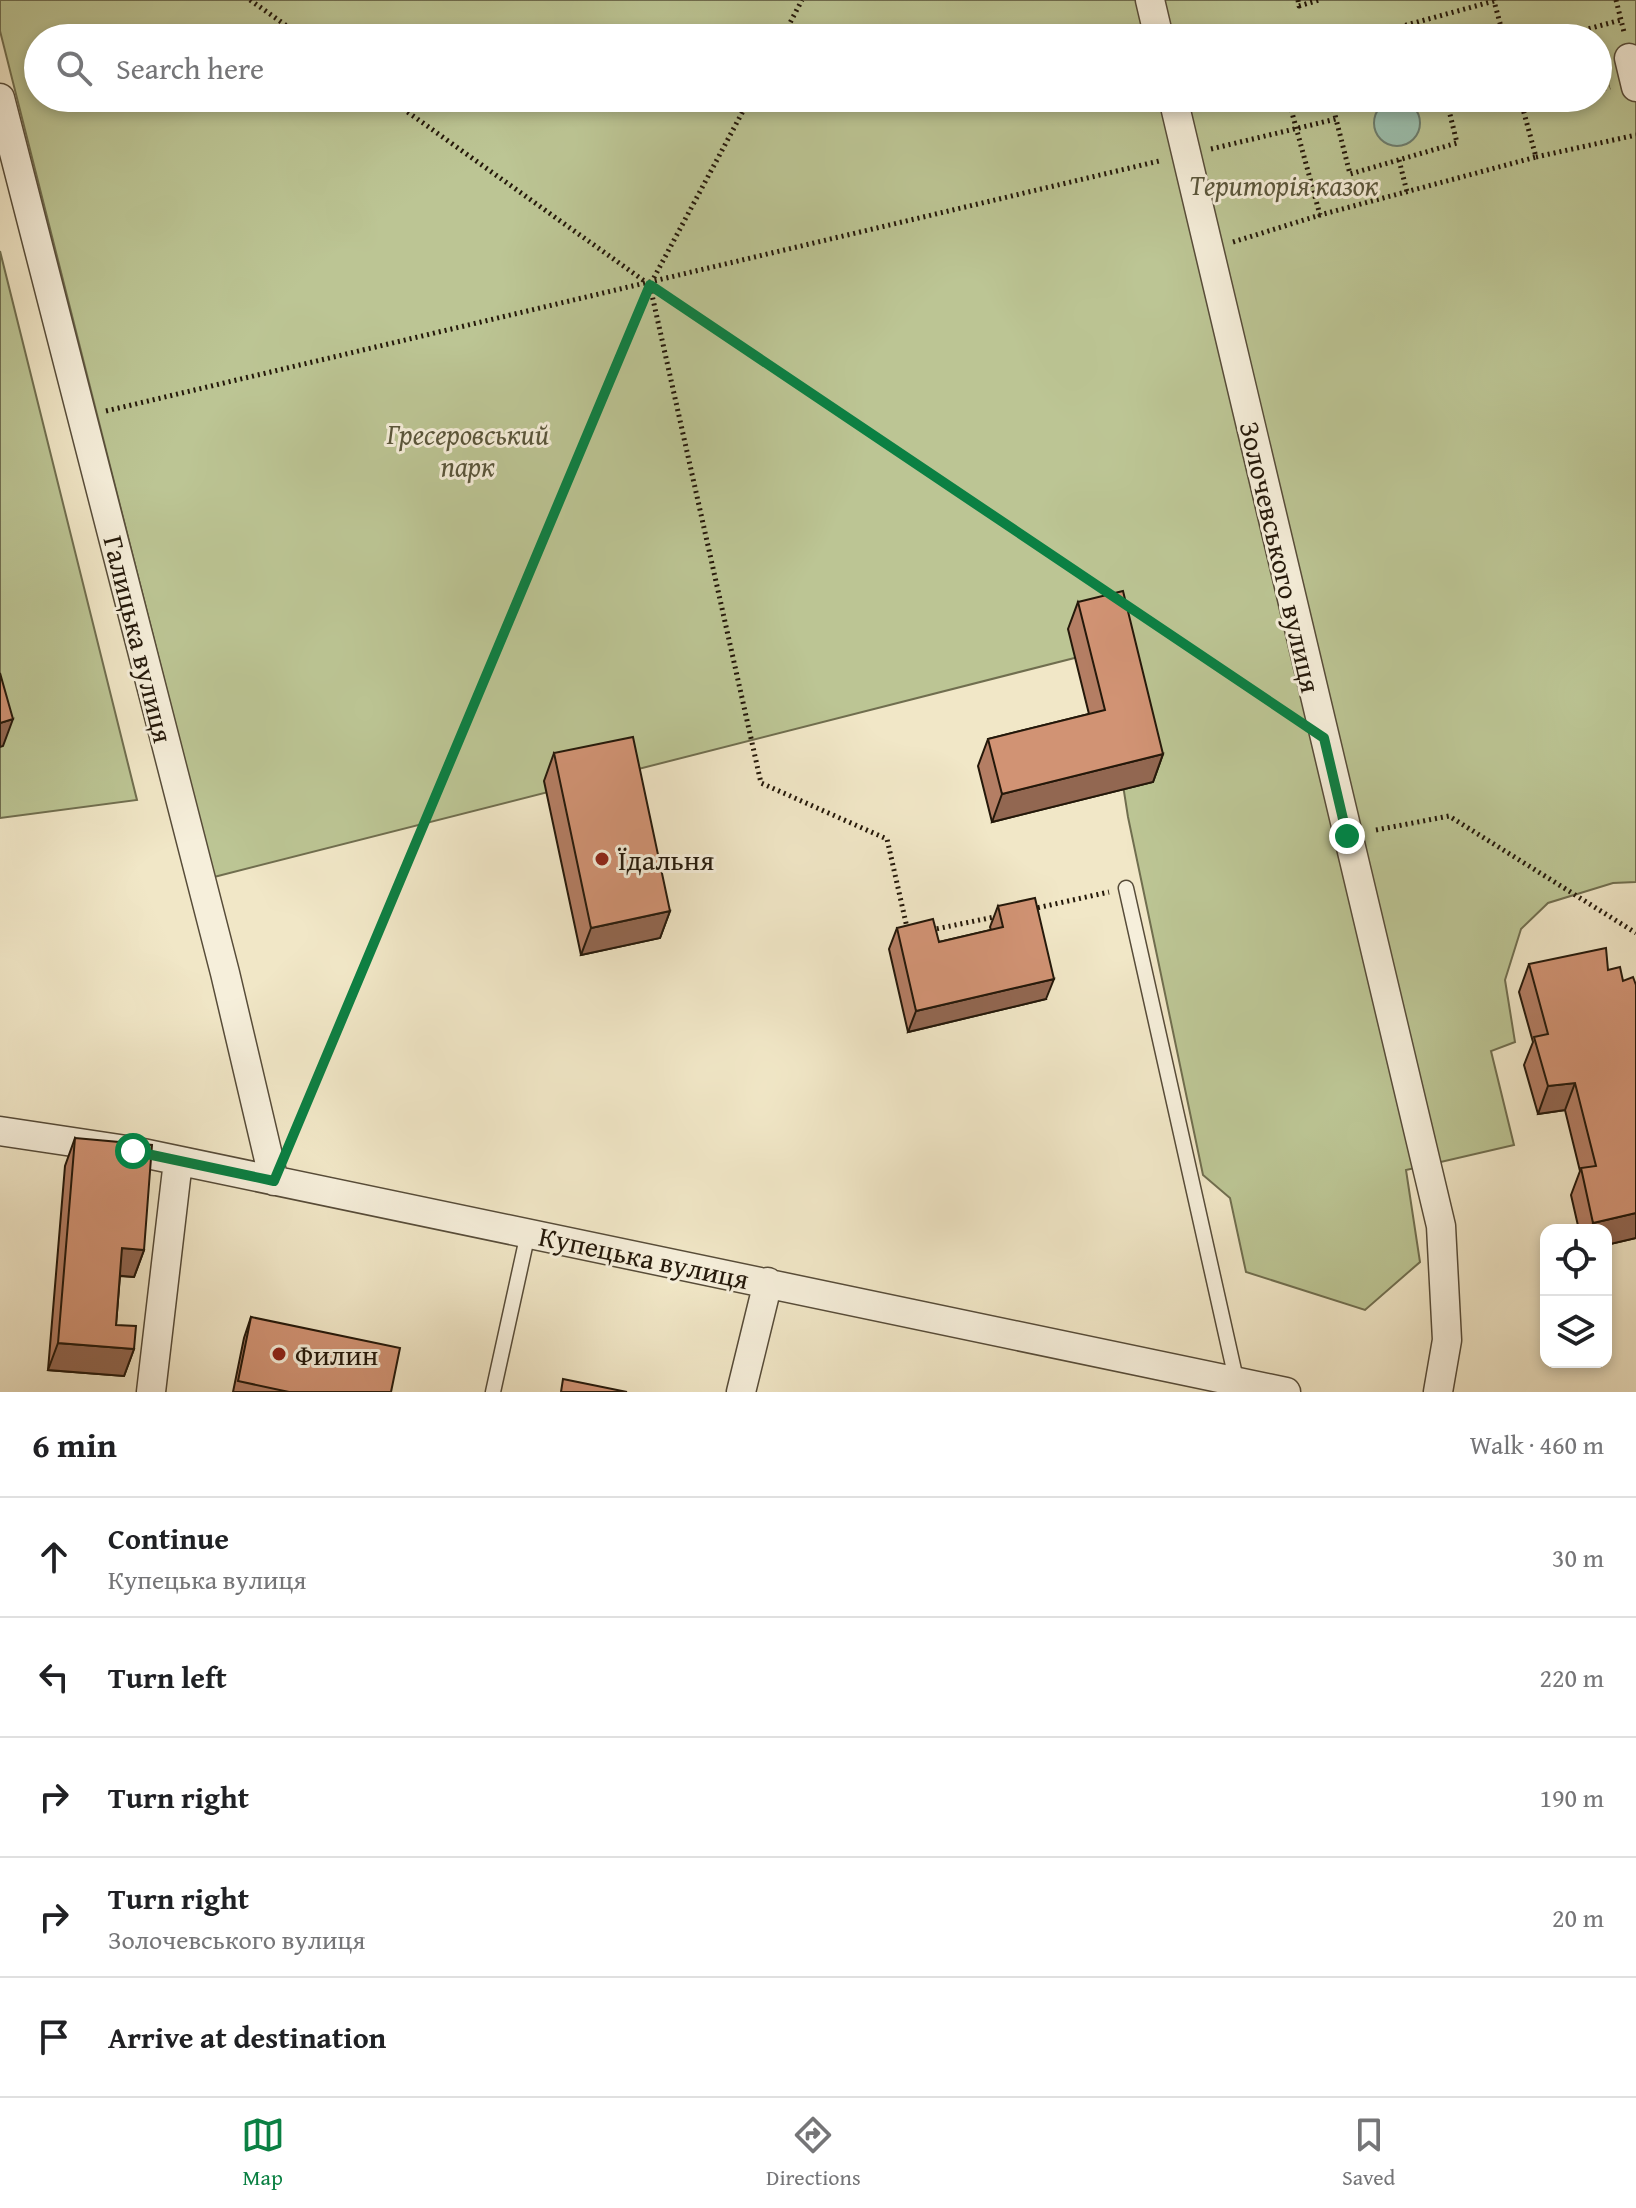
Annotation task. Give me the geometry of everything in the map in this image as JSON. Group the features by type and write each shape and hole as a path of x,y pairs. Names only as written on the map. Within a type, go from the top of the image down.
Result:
{"street":[{"path":"1150,0 1156,24"},
{"path":"1629,58 1636,87"},
{"name":"Галицька вулиця","path":"0,98 225,973 274,1181"},
{"name":"Золочевського вулиця","path":"1176,112 1441,1226 1447,1340 1438,1392"},
{"name":"Купецька вулиця","path":"0,1131 178,1161 1236,1379 1286,1392"},
{"path":"151,1392 178,1161"},
{"path":"741,1392 768,1282"}],"lane":[{"path":"1126,888 1236,1379"},
{"path":"493,1392 528,1233"}],"path":[{"path":"250,0 284,24"},
{"path":"789,24 802,0"},
{"path":"1298,0 1299,6 1319,0"},
{"path":"1409,24 1474,4 1496,1 1501,24"},
{"path":"1606,24 1621,20"},
{"path":"408,112 650,285 1324,738"},
{"path":"293,1137 650,285 743,112"},
{"path":"1292,112 1320,215"},
{"path":"1334,112 1350,174 1457,143 1449,112"},
{"path":"1524,112 1536,157"},
{"path":"82,417 650,285 1336,119"},
{"path":"1209,249 1320,215 1536,157 1636,135"},
{"path":"1399,160 1407,192"},
{"path":"650,285 761,783 887,839 908,935 1015,912"},
{"path":"1347,836 1449,816 1636,933"},
{"path":"1030,909 1126,888"}],"green space":[{"name":"Гресеровський парк","path":"0,0 1636,0 1636,46 1628,48 1636,80 1636,882 1613,883 1548,903 1521,929 1505,980 1515,1042 1491,1051 1514,1145 1406,1170 1420,1262 1365,1310 1246,1272 1230,1198 1203,1175 1128,817 1102,651 214,877 0,31"},
{"path":"0,251 137,800 0,818"}],"shaded area":[{"path":"1376,112 1419,114 1419,132 1406,145 1388,145 1375,132"}],"building":[{"path":"1123,591 1163,754 1002,794 988,739 1105,710 1078,602"},
{"path":"0,673 13,719 0,723"},
{"name":"Їдальня","path":"633,737 670,911 591,928 554,753"},
{"path":"1035,898 1054,979 916,1011 897,928 933,919 939,942 1003,927 998,906"},
{"path":"1606,948 1608,970 1620,967 1623,981 1633,977 1636,985 1636,1213 1593,1223 1581,1168 1596,1166 1575,1083 1548,1086 1534,1037 1548,1034 1529,964"},
{"path":"75,1138 152,1145 144,1250 122,1248 116,1325 136,1326 134,1349 58,1343"},
{"name":"Филин","path":"251,1317 400,1348 391,1392 289,1392 238,1381"},
{"path":"563,1379 627,1392 561,1392"}],"place":[{"name":"Їдальня","path":"602,859"},
{"name":"Филин","path":"279,1354"}],"route":[{"path":"133,1151 274,1181 650,285 1324,738 1347,836"}],"park label":[{"name":"Територія казок","path":"1284,184"}]}
